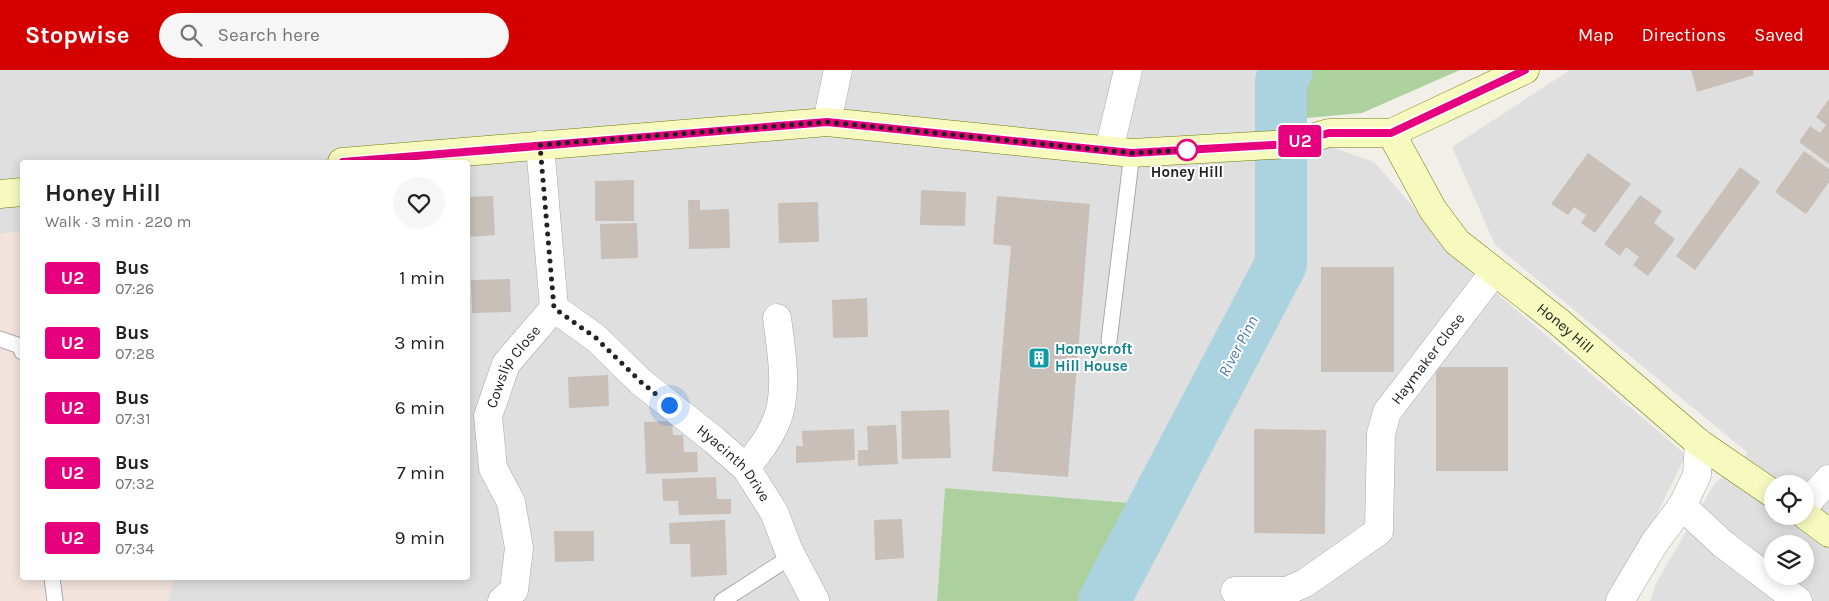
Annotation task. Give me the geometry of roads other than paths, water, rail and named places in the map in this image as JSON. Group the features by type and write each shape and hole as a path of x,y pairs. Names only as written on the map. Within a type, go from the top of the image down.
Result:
{"street":[{"path":"827,122 838,70"},
{"path":"1120,152 1128,70"},
{"path":"365,160 827,122 1120,152 1223,149 1290,144 1329,133 1391,133 1525,70"},
{"name":"Honey Hill","path":"1391,133 1433,210 1457,242 1559,322 1699,443 1764,488"},
{"path":"540,145 554,308"},
{"path":"0,194 20,192"},
{"name":"Haymaker Close","path":"1235,591 1287,591 1305,584 1379,531 1381,434 1387,412 1494,272"},
{"name":"Hyacinth Drive","path":"554,308 596,338 641,382 746,468 774,512 792,556 816,600"},
{"name":"Cowslip Close","path":"502,601 514,590 519,548 512,502 493,468 488,416 506,364 554,308"},
{"path":"746,468 764,445 777,421 782,396 782,354 777,318"},
{"path":"1620,601 1655,542 1682,506 1697,475 1699,443"},
{"path":"1814,495 1829,479"},
{"path":"1682,506 1723,544 1798,601"},
{"path":"1814,522 1829,533"}],"lane":[{"path":"1109,341 1120,152"},
{"path":"0,340 20,346"},
{"path":"722,601 792,556"},
{"path":"52,580 54,601"}],"waterway":[{"name":"River Pinn","path":"1104,601 1281,264 1281,81 1287,70"}],"place":[{"name":"Honey Hill","path":"1187,150"},
{"name":"Honeycroft Hill House","path":"1039,358"}]}
